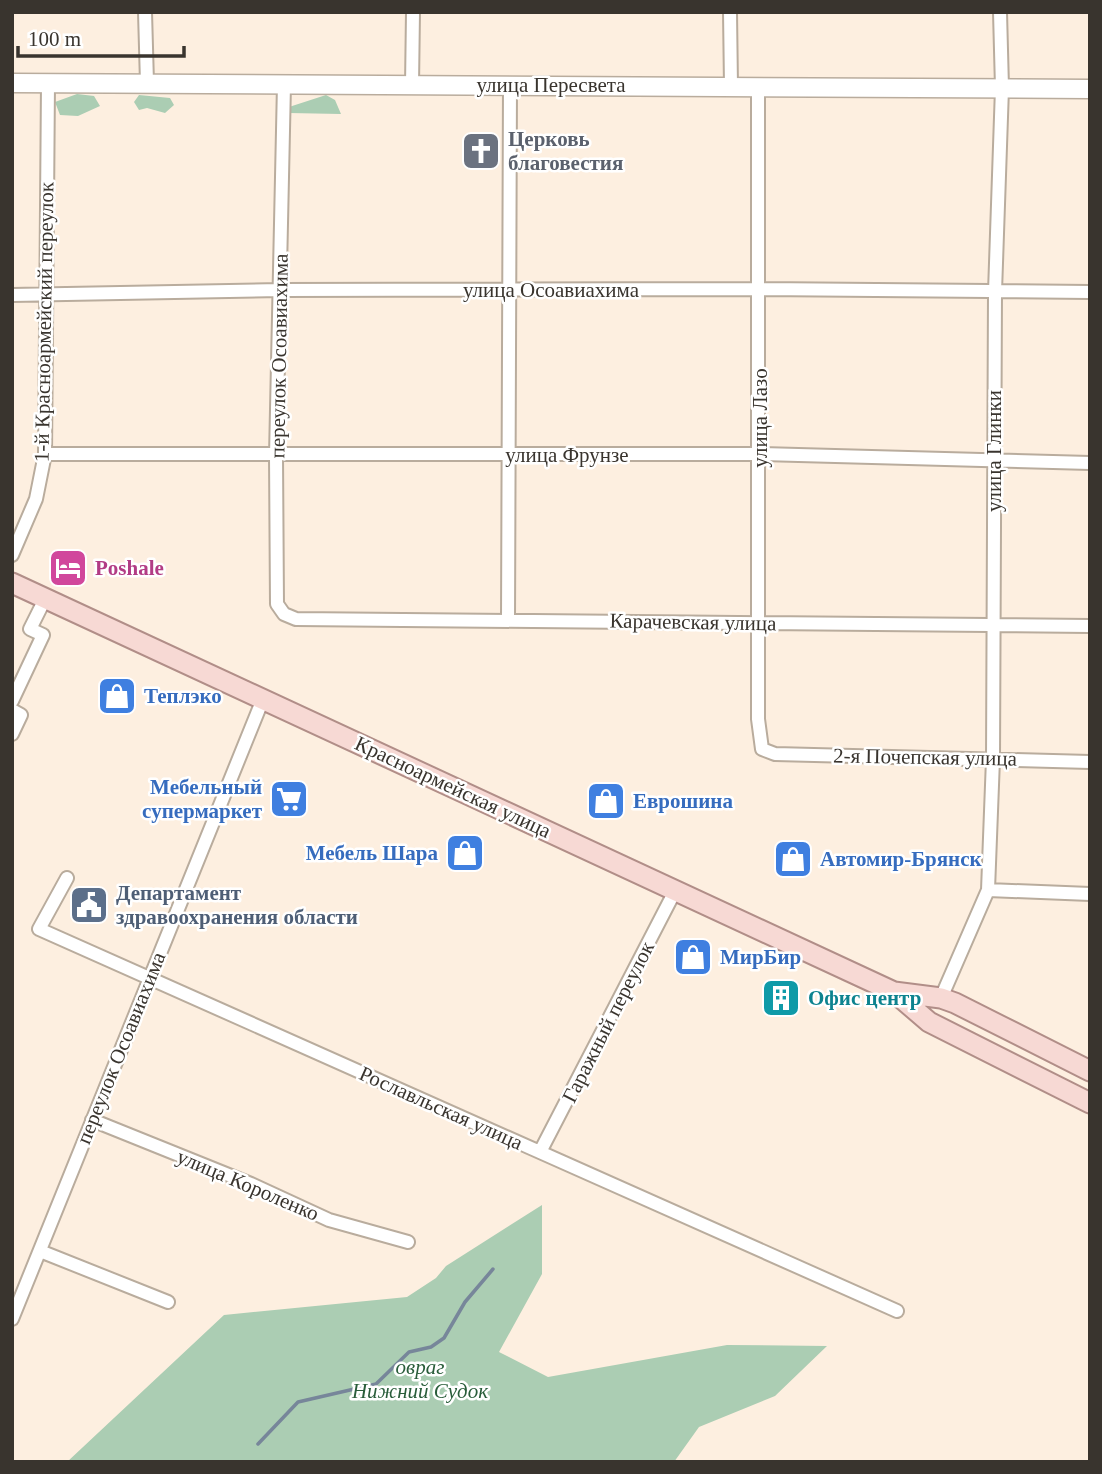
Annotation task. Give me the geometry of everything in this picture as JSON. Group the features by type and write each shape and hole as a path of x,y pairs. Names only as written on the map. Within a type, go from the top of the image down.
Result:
{"main road":[{"name":"улица Пересвета","path":"12,83 1090,89"},
{"name":"Красноармейская улица","path":"12,583 894,992"},
{"path":"894,992 942,998 1090,1071"},
{"path":"894,992 929,1022 1090,1103"}],"street":[{"path":"145,12 147,83"},
{"path":"412,85 413,12"},
{"path":"730,12 731,86"},
{"name":"улица Глинки","path":"988,890 993,759 995,292 1002,88 1000,12"},
{"name":"1-й Красноармейский переулок","path":"12,555 37,499 45,454 44,295 48,83"},
{"name":"переулок Осоавиахима","path":"284,83 276,456 277,604 284,614 296,619"},
{"path":"508,620 510,85"},
{"name":"улица Лазо","path":"758,87 758,719 762,749"},
{"name":"улица Осоавиахима","path":"12,295 280,290 759,289 1090,292"},
{"name":"улица Фрунзе","path":"45,454 760,454 1090,463"},
{"path":"12,701 43,635 30,629 45,599"},
{"name":"Карачевская улица","path":"296,619 1090,626"},
{"name":"переулок Осоавиахима","path":"12,1319 263,699"},
{"path":"12,710 21,715 12,734"},
{"name":"2-я Почепская улица","path":"762,749 775,754 1090,762"},
{"name":"Рославльская улица","path":"67,878 39,929 897,1311"},
{"path":"942,998 988,890 1090,894"},
{"name":"Гаражный переулок","path":"540,1152 675,891"},
{"name":"улица Короленко","path":"92,1120 330,1220 408,1242"},
{"path":"40,1251 168,1302"}],"green space":[{"path":"77,94 94,96 100,106 78,116 60,115 55,102"},
{"path":"139,95 170,98 174,105 165,113 147,108 139,110 134,102"},
{"path":"326,95 335,100 341,114 289,113 289,107"},
{"name":"овраг Нижний Судок","path":"542,1205 542,1274 499,1352 548,1377 727,1345 827,1346 775,1396 699,1427 674,1462 67,1462 224,1315 407,1297 436,1278 446,1266"}],"waterway":[{"path":"258,1444 298,1402 376,1384 409,1352 431,1347 444,1338 465,1302 493,1269"}],"place":[{"name":"Церковь благовестия","path":"481,151"},
{"name":"Poshale","path":"68,568"},
{"name":"Теплэко","path":"117,696"},
{"name":"Мебельный супермаркет","path":"289,799"},
{"name":"Еврошина","path":"606,801"},
{"name":"Мебель Шара","path":"465,853"},
{"name":"Автомир-Брянск","path":"793,859"},
{"name":"Департамент здравоохранения области","path":"89,905"},
{"name":"МирБир","path":"693,957"},
{"name":"Офис центр","path":"781,998"}]}
